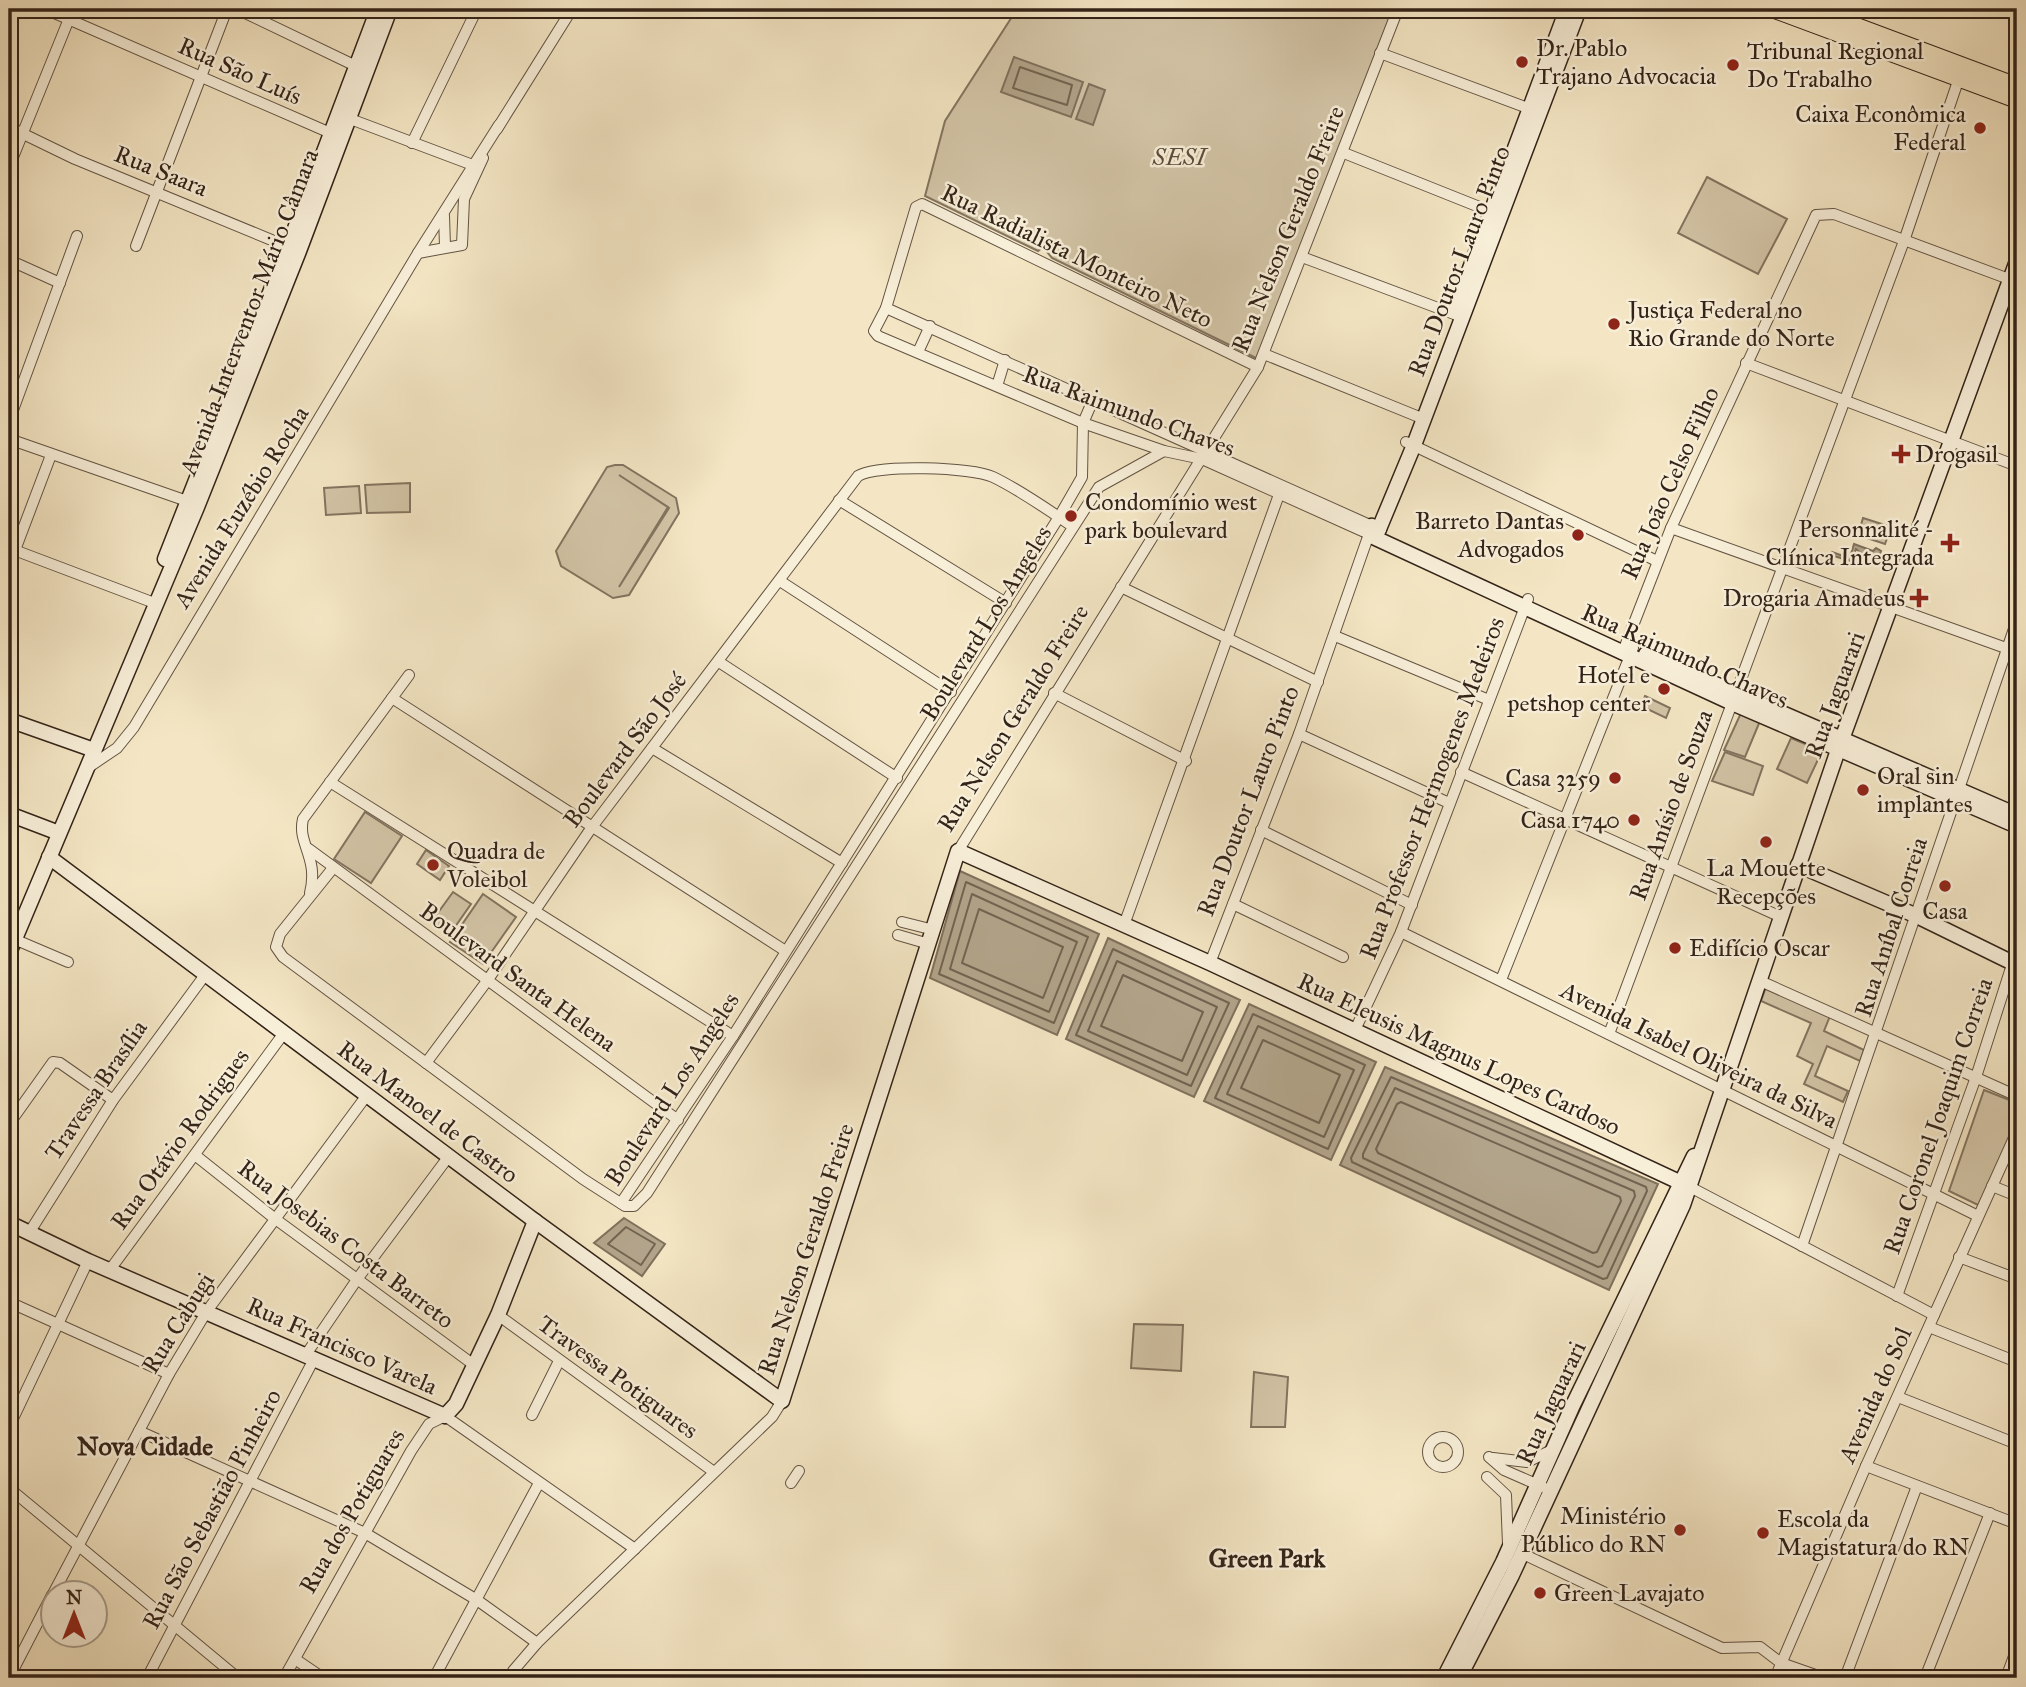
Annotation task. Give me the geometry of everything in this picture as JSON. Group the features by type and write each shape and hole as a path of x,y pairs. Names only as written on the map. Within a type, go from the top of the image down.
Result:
{"main road":[{"name":"Avenida Interventor Mário Câmara","path":"362,69 378,9"},
{"name":"Avenida Interventor Mário Câmara","path":"12,946 143,629 294,249 362,69 390,9"},
{"path":"1772,9 2017,100"},
{"path":"1811,9 2017,86"},
{"name":"Rua Doutor Lauro Pinto","path":"1374,531 1410,444 1570,10"},
{"name":"Rua Jaguarari","path":"1459,1678 1700,1147 1840,744 2014,281 2017,261"},
{"name":"Avenida Interventor Mário Câmara","path":"153,602 187,501 250,360"},
{"name":"Rua Raimundo Chaves","path":"1374,531 1734,698 1957,794 2017,815"},
{"path":"9,720 94,750"},
{"name":"Rua Raimundo Chaves","path":"1957,794 2017,826"},
{"path":"9,814 59,833"},
{"name":"Rua Eleusis Magnus Lopes Cardoso","path":"958,851 1355,1030 1685,1185"},
{"name":"Rua Nelson Geraldo Freire","path":"782,1401 958,851"},
{"name":"Rua Manoel de Castro","path":"48,857 535,1221 782,1401"},
{"path":"1798,865 2016,959"},
{"name":"Rua Jaguarari","path":"1545,1488 1553,1450 1685,1185"},
{"name":"Rua dos Potiguares","path":"445,1416 456,1404 498,1315 535,1221"},
{"name":"Rua Francisco Varela","path":"9,1223 88,1262 445,1416"},
{"name":"Rua Jaguarari","path":"1444,1678 1515,1552"}],"street":[{"name":"Rua São Luís","path":"45,9 71,14 201,77 336,136"},
{"path":"136,246 227,9"},
{"path":"237,9 362,69"},
{"path":"412,143 477,9"},
{"name":"Avenida Euzébio Rocha","path":"86,769 117,748 134,727 418,253 476,166 570,9"},
{"name":"Rua Nelson Geraldo Freire","path":"958,851 1258,367 1344,153 1398,9"},
{"path":"9,167 71,14"},
{"path":"1380,53 1535,111"},
{"name":"Rua Anísio de Souza","path":"1609,1034 1904,241 1959,78"},
{"path":"344,116 476,166"},
{"name":"Rua Saara","path":"9,127 294,249"},
{"path":"1344,153 1496,213"},
{"name":"Avenida Euzébio Rocha","path":"418,253 462,245 464,198 476,166"},
{"name":"Rua Radialista Monteiro Neto","path":"886,308 916,207 922,204 1258,367"},
{"name":"Rua João Celso Filho","path":"1501,980 1628,651 1657,561 1815,217 1820,213 1834,214 1904,241"},
{"path":"444,216 445,246"},
{"path":"9,421 77,236"},
{"path":"1904,241 2014,281"},
{"path":"1302,257 1458,315"},
{"path":"9,260 60,283"},
{"name":"Rua Raimundo Chaves","path":"1204,455 1164,451 1083,423 874,332 886,308 1093,400 1204,455 1374,531"},
{"path":"918,352 930,326"},
{"path":"1264,354 1420,417"},
{"path":"997,386 1005,360"},
{"path":"1746,363 2017,466"},
{"name":"Boulevard Los Angeles","path":"1093,400 1083,423 1082,477 1059,517 897,778 784,950 733,1036 621,1203 629,1207 638,1204 655,1180 1099,487 1164,451"},
{"path":"9,439 187,501"},
{"path":"1410,444 1657,561"},
{"path":"9,566 12,549 51,455"},
{"name":"Boulevard São José","path":"426,1063 487,981 592,827 719,663 858,475 870,469 967,471 991,475 1072,526"},
{"path":"1082,477 1099,487"},
{"path":"1124,925 1186,761 1281,489"},
{"path":"839,500 1006,603"},
{"path":"1671,528 2012,650"},
{"name":"Rua Doutor Lauro Pinto","path":"1209,963 1299,734 1374,531"},
{"path":"12,549 153,602"},
{"path":"780,581 951,692"},
{"path":"1121,587 1318,682"},
{"name":"Rua Professor Hermogenes Medeiros","path":"1355,1030 1412,905 1527,604"},
{"name":"Rua Aníbal Correia","path":"1802,1245 1878,1032 1957,794 2012,650 2017,620"},
{"path":"1335,636 1489,700"},
{"path":"719,663 897,778"},
{"path":"309,897 314,873 309,849 302,834 303,819 409,675"},
{"path":"1054,693 1186,761"},
{"path":"392,698 592,827 663,869 784,950"},
{"path":"934,719 936,729 946,725"},
{"path":"1299,734 1337,757 1449,803"},
{"path":"652,748 842,863"},
{"path":"913,751 921,748 926,756"},
{"path":"1461,772 1781,917"},
{"path":"330,782 733,1036"},
{"path":"1261,830 1412,905"},
{"name":"Boulevard Santa Helena","path":"309,849 678,1120"},
{"path":"333,868 280,934 276,947 280,954 583,1179 621,1203"},
{"path":"826,888 829,898 837,896"},
{"path":"1233,904 1343,957"},
{"path":"803,922 813,922 815,929"},
{"path":"902,922 931,937"},
{"name":"Avenida Isabel Oliveira da Silva","path":"1401,932 1934,1197 1978,1216"},
{"path":"898,935 931,937"},
{"path":"12,946 68,962"},
{"name":"Rua Coronel Joaquim Correia","path":"1897,1296 2016,959"},
{"name":"Travessa Brasília","path":"29,1233 113,1100 205,975"},
{"path":"1759,980 2017,1096"},
{"name":"Rua Otávio Rodrigues","path":"109,1270 284,1033"},
{"path":"9,1124 53,1062 60,1063 113,1100"},
{"name":"Rua Cabugi","path":"61,1578 169,1374 206,1311 367,1095"},
{"name":"Avenida do Sol","path":"1775,1678 1866,1466 2017,1131"},
{"name":"Rua Josebias Costa Barreto","path":"195,1155 274,1218 474,1365"},
{"name":"Rua São Sebastião Pinheiro","path":"147,1678 252,1480 310,1357 358,1278 449,1156"},
{"path":"644,1171 655,1180"},
{"name":"Rua Eleusis Magnus Lopes Cardoso","path":"1685,1185 1934,1315"},
{"path":"1992,1186 2017,1196"},
{"path":"1959,1257 2017,1279"},
{"path":"9,1427 88,1262"},
{"path":"9,1302 169,1374"},
{"name":"Travessa Potiguares","path":"498,1315 715,1472"},
{"path":"1929,1327 2017,1362"},
{"path":"532,1415 559,1361"},
{"path":"1898,1397 2017,1444"},
{"name":"Rua Nelson Geraldo Freire","path":"512,1678 513,1671 537,1643 772,1417 782,1401"},
{"name":"Rua Francisco Varela","path":"445,1416 635,1549"},
{"name":"Rua dos Potiguares","path":"284,1678 426,1427 445,1416"},
{"path":"139,1431 365,1533 477,1600 537,1643"},
{"path":"1545,1488 1504,1470 1489,1457 1527,1462 1553,1450"},
{"path":"1866,1466 2017,1524"},
{"path":"791,1482 799,1471"},
{"path":"1487,1476 1506,1495 1515,1552 1712,1644 1730,1649 1756,1646 1781,1663 1824,1678"},
{"path":"434,1678 538,1483"},
{"path":"1845,1678 1917,1486"},
{"path":"9,1488 174,1628 238,1678"},
{"path":"1925,1678 1990,1513"},
{"name":"Rua Cabugi","path":"9,1678 38,1623"},
{"path":"2006,1678 2017,1648"},
{"path":"295,1659 323,1678"}],"green space":[{"name":"SESI","path":"1017,9 1393,9 1258,359 1052,258 1043,247 1038,251 925,196 945,121"},
{"path":"1707,177 1787,219 1758,274 1678,233"},
{"path":"623,465 676,498 679,513 629,595 613,598 561,566 556,551 607,467","holes":["668,507 669,508 619,587"]},
{"path":"410,483 410,512 367,513 365,485"},
{"path":"359,486 361,513 326,515 324,488"},
{"path":"1863,518 1891,527 1885,544 1858,535"},
{"path":"1645,696 1670,708 1666,718 1641,706"},
{"path":"1741,713 1760,721 1745,757 1724,750"},
{"path":"1791,738 1822,751 1807,783 1777,769"},
{"path":"1725,752 1763,766 1753,795 1712,781"},
{"path":"365,812 402,836 371,883 334,859"},
{"name":"Quadra de Voleibol","path":"426,850 449,866 440,880 417,864"},
{"path":"453,892 471,904 450,934 432,921"},
{"path":"483,894 516,917 483,964 450,942"},
{"path":"1766,987 1830,1016 1824,1031 1864,1050 1860,1061 1827,1046 1815,1076 1848,1091 1843,1102 1804,1084 1813,1064 1797,1056 1811,1023 1761,1001"},
{"path":"1984,1090 2017,1103 2017,1124 1980,1206 1949,1191"},
{"path":"1134,1324 1183,1325 1181,1371 1131,1368"},
{"path":"1254,1372 1288,1377 1285,1427 1251,1427"}],"water":[{"path":"1014,57 1083,82 1071,117 1001,92"},
{"path":"1089,84 1105,90 1093,125 1076,119"},
{"path":"1854,544 1873,551 1876,548 1881,551 1879,557 1868,553 1866,557 1856,549 1851,561 1830,555 1832,552 1846,557 1851,554"},
{"path":"960,871 1099,934 1057,1035 930,978"},
{"path":"1108,938 1240,1000 1194,1097 1066,1039"},
{"path":"1249,1004 1376,1062 1331,1160 1204,1101"},
{"path":"1385,1067 1658,1184 1609,1290 1340,1165"},
{"path":"624,1218 665,1244 642,1276 594,1243"}],"place":[{"name":"Dr. Pablo Trajano Advocacia","path":"1522,62"},
{"name":"Tribunal Regional Do Trabalho","path":"1733,65"},
{"name":"Caixa Econômica Federal","path":"1980,128"},
{"name":"Justiça Federal no Rio Grande do Norte","path":"1614,324"},
{"name":"Drogasil","path":"1901,454"},
{"name":"Condomínio west park boulevard","path":"1071,516"},
{"name":"Barreto Dantas Advogados","path":"1578,535"},
{"name":"Personnalité - Clínica Integrada","path":"1950,543"},
{"name":"Drogaria Amadeus","path":"1919,598"},
{"name":"Hotel e petshop center","path":"1664,689"},
{"name":"Casa 3259","path":"1615,778"},
{"name":"Oral sin implantes","path":"1863,790"},
{"name":"Casa 1740","path":"1634,820"},
{"name":"La Mouette Recepções","path":"1766,842"},
{"name":"Quadra de Voleibol","path":"433,865"},
{"name":"Casa","path":"1945,886"},
{"name":"Edifício Oscar","path":"1675,948"},
{"name":"Ministério Público do RN","path":"1680,1530"},
{"name":"Escola da Magistatura do RN","path":"1763,1533"},
{"name":"Green Lavajato","path":"1540,1593"}],"district":[{"name":"Nova Cidade","path":"145,1446"},
{"name":"Green Park","path":"1267,1558"}]}
